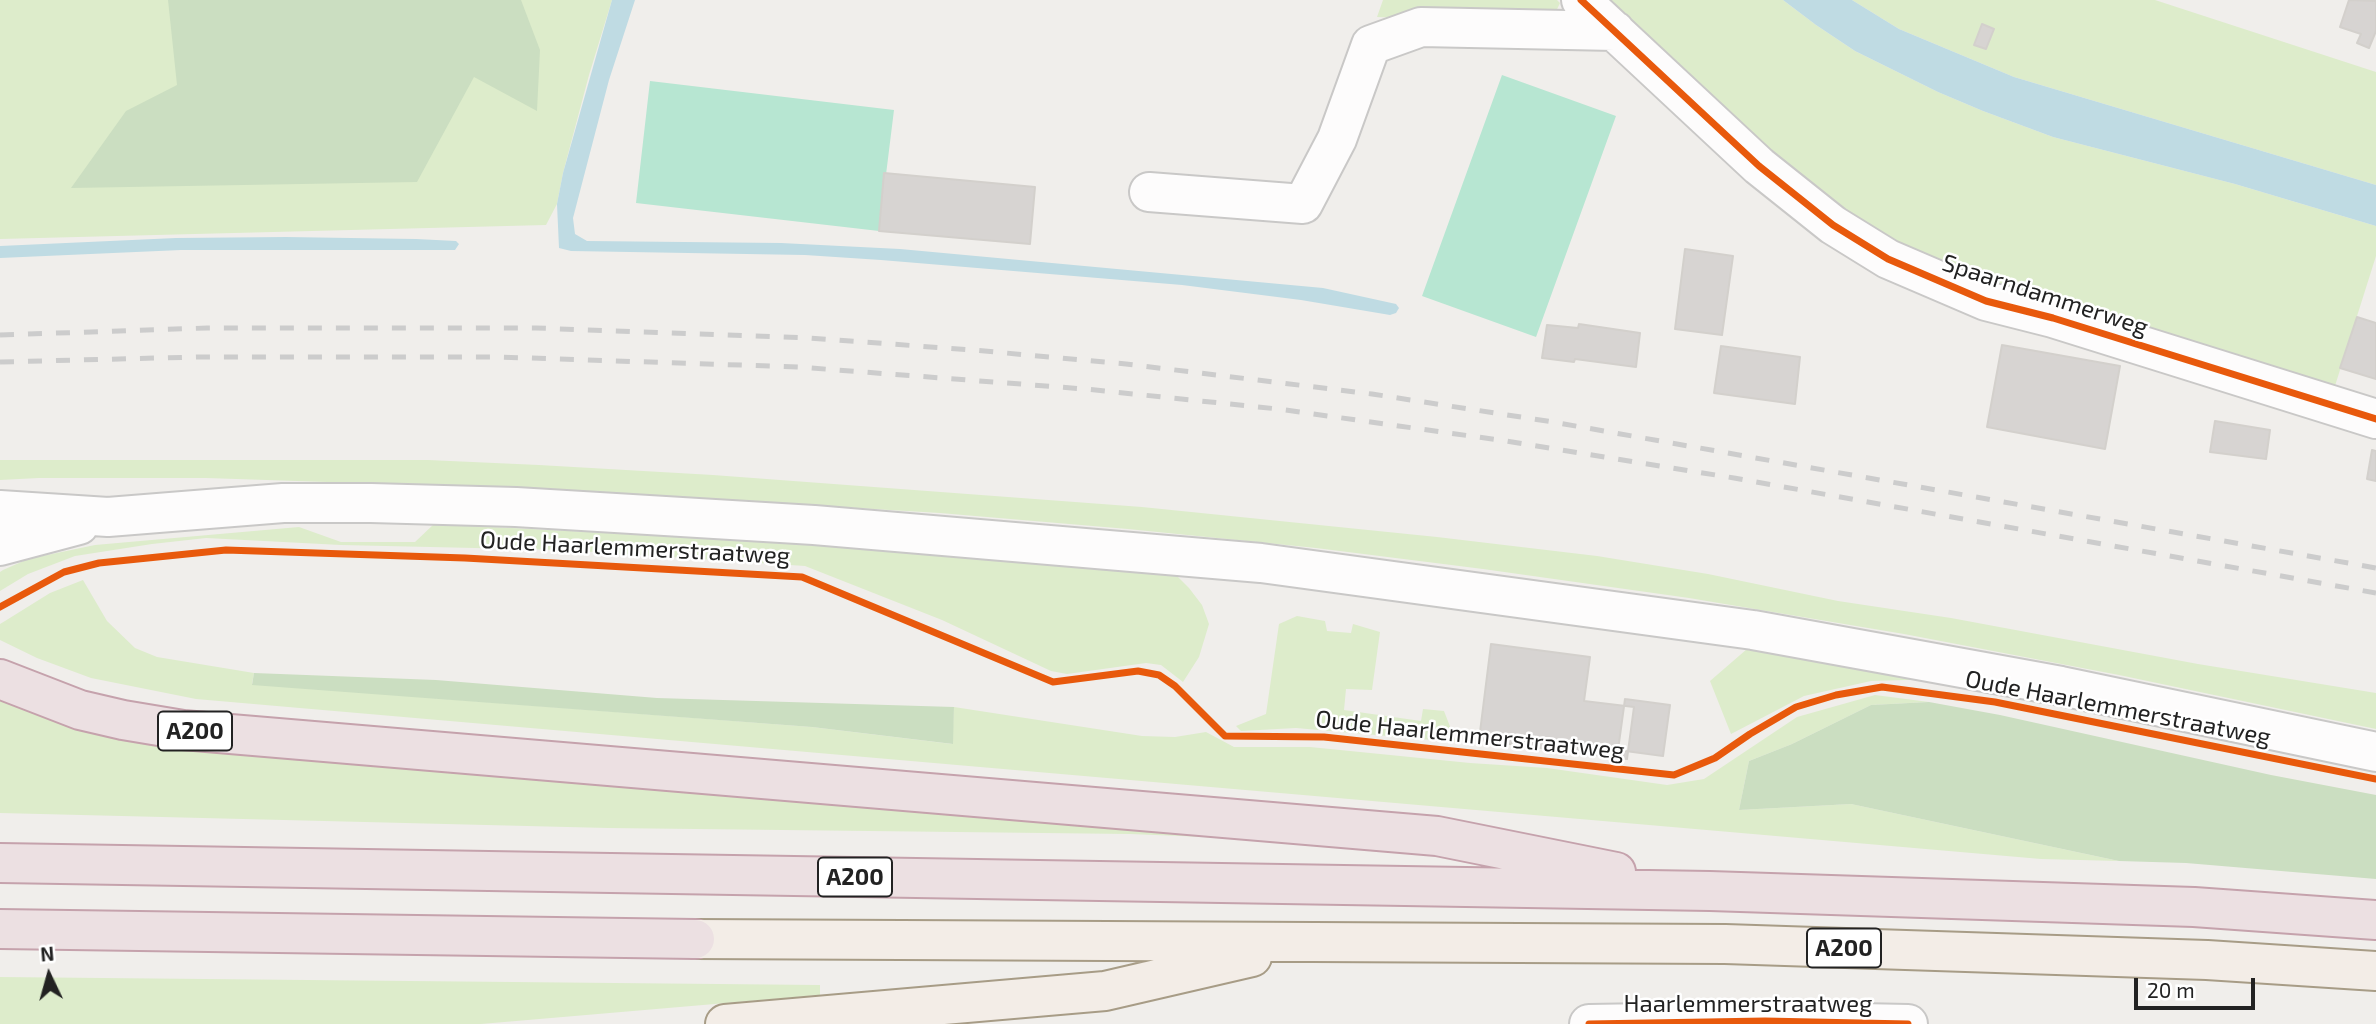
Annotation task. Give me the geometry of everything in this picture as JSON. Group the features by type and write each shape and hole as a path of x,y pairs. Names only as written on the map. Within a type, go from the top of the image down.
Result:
{"highway":[{"name":"A200","path":"0,679 80,710 183,730 1437,836 1710,891"},
{"name":"A200","path":"0,863 1710,891 2194,907 2376,920"},
{"name":"A200","path":"0,929 695,939"}],"main road":[{"name":"A200","path":"695,939 1724,944 2207,960 2376,971"},
{"name":"A200","path":"725,1024 1105,991 1312,943"}],"street":[{"name":"Spaarndammerweg","path":"1581,0 1759,166 1833,225 1888,259 1986,301 2053,318 2376,419"},
{"path":"1149,192 1303,204 1337,139 1371,45 1422,27 1615,31"},
{"name":"Oude Haarlemmerstraatweg","path":"0,510 108,517 283,503 516,507 814,524 1261,563 1753,630 2061,686 2376,752"},
{"name":"Oude Haarlemmerstraatweg","path":"0,546 108,517"},
{"name":"Haarlemmerstraatweg","path":"1589,1024 1765,1021 1908,1024"}],"green space":[{"path":"0,0 612,0 589,75 557,204 546,225 0,239"},
{"path":"168,0 521,0 540,50 537,111 474,77 417,182 71,188 126,111 177,85"},
{"path":"1383,0 1557,0 1560,3 1550,24 1377,17"},
{"path":"1604,0 1783,0 1855,51 1983,111 2053,137 2235,184 2376,226 2376,256 2334,389 1959,276 1833,210"},
{"path":"1852,0 2155,0 2376,72 2376,185 2014,77 1899,29"},
{"path":"1502,75 1616,116 1536,337 1422,296"},
{"path":"650,81 894,110 879,231 636,203"},
{"path":"0,460 428,460 539,465 713,475 1142,507 1437,537 1597,556 1708,574 1838,601 1951,618 2198,664 2376,693 2376,729 2119,675 1904,634 1689,598 1316,548 940,513 539,489 206,478 0,480"},
{"path":"434,524 804,543 1173,572 1202,605 1209,624 1199,657 1183,682 1161,665 1146,663 1067,674 1051,671 942,620 805,566 564,550 341,545 206,538 75,556 28,574 0,591 0,572 3,570 28,559 95,545 299,527 341,542 415,542"},
{"path":"83,580 107,621 135,648 157,657 254,673 252,684 812,727 952,744 954,707 1142,736 1175,737 1206,732 1234,747 1310,747 1547,768 1667,785 1704,779 1797,717 1875,695 1929,702 1871,705 1792,744 1749,761 1739,810 1851,804 2119,861 2041,859 196,699 91,678 37,658 0,640 0,624 50,593"},
{"path":"1297,616 1325,621 1327,631 1351,633 1353,624 1380,632 1372,690 1346,689 1344,710 1421,721 1423,709 1444,711 1456,742 1296,728 1241,731 1236,726 1266,714 1279,624"},
{"path":"1747,649 1941,679 1871,681 1804,696 1731,734 1710,681"},
{"path":"254,673 436,680 657,698 954,707 953,744 812,727 252,685"},
{"path":"0,693 1354,843 1130,834 608,828 0,813"},
{"path":"1929,702 2376,795 2376,879 2186,863 2119,861 1851,804 1739,810 1749,761 1792,744 1871,705"},
{"path":"0,977 820,985 820,995 481,1024 0,1024"}],"water":[{"path":"612,0 635,0 609,80 573,218 575,234 587,241 781,243 900,249 1323,288 1396,304 1399,308 1396,313 1390,315 1301,300 1182,285 881,260 805,255 571,251 559,248 557,204 563,173"},
{"path":"1783,0 1852,0 1899,29 2014,77 2376,185 2376,226 2235,184 2053,137 1983,111 1855,51"},
{"path":"176,238 416,239 456,241 459,244 455,250 181,250 0,258 0,246"}],"building":[{"path":"2349,0 2376,1 2376,31 2369,48 2357,43 2361,34 2340,27"},
{"path":"1982,24 1994,29 1986,49 1974,45"},
{"path":"884,173 1035,187 1030,244 879,231"},
{"path":"1685,249 1733,256 1722,335 1675,329"},
{"path":"2357,317 2376,323 2376,379 2340,368"},
{"path":"1579,324 1640,333 1636,367 1575,359 1574,362 1542,358 1547,325 1578,328"},
{"path":"2002,345 2120,366 2105,449 1987,427"},
{"path":"1721,346 1800,357 1795,404 1714,393"},
{"path":"2215,421 2270,430 2266,459 2210,452"},
{"path":"2372,450 2376,451 2376,481 2367,479"},
{"path":"1491,644 1590,657 1584,701 1634,707 1627,759 1479,740"},
{"path":"1625,699 1670,705 1663,756 1618,750"}],"railway":[{"path":"0,335 207,328 536,328 808,338 1126,364 1372,394 1553,422 2376,568"},
{"path":"0,362 197,357 499,357 798,367 1085,389 1278,409 1506,441 1734,478 2376,593"}],"cycle path":[{"path":"1581,0 1759,166 1833,225 1888,259 1986,301 2053,318 2376,419"},
{"path":"0,607 64,572 99,563 226,550 465,558 802,577 1053,682 1138,671 1159,675 1175,686 1225,736 1324,737 1674,775 1715,758 1796,707 1836,695 1882,687 1995,702 2376,779"},
{"path":"1589,1024 1765,1021 1908,1024"}]}
